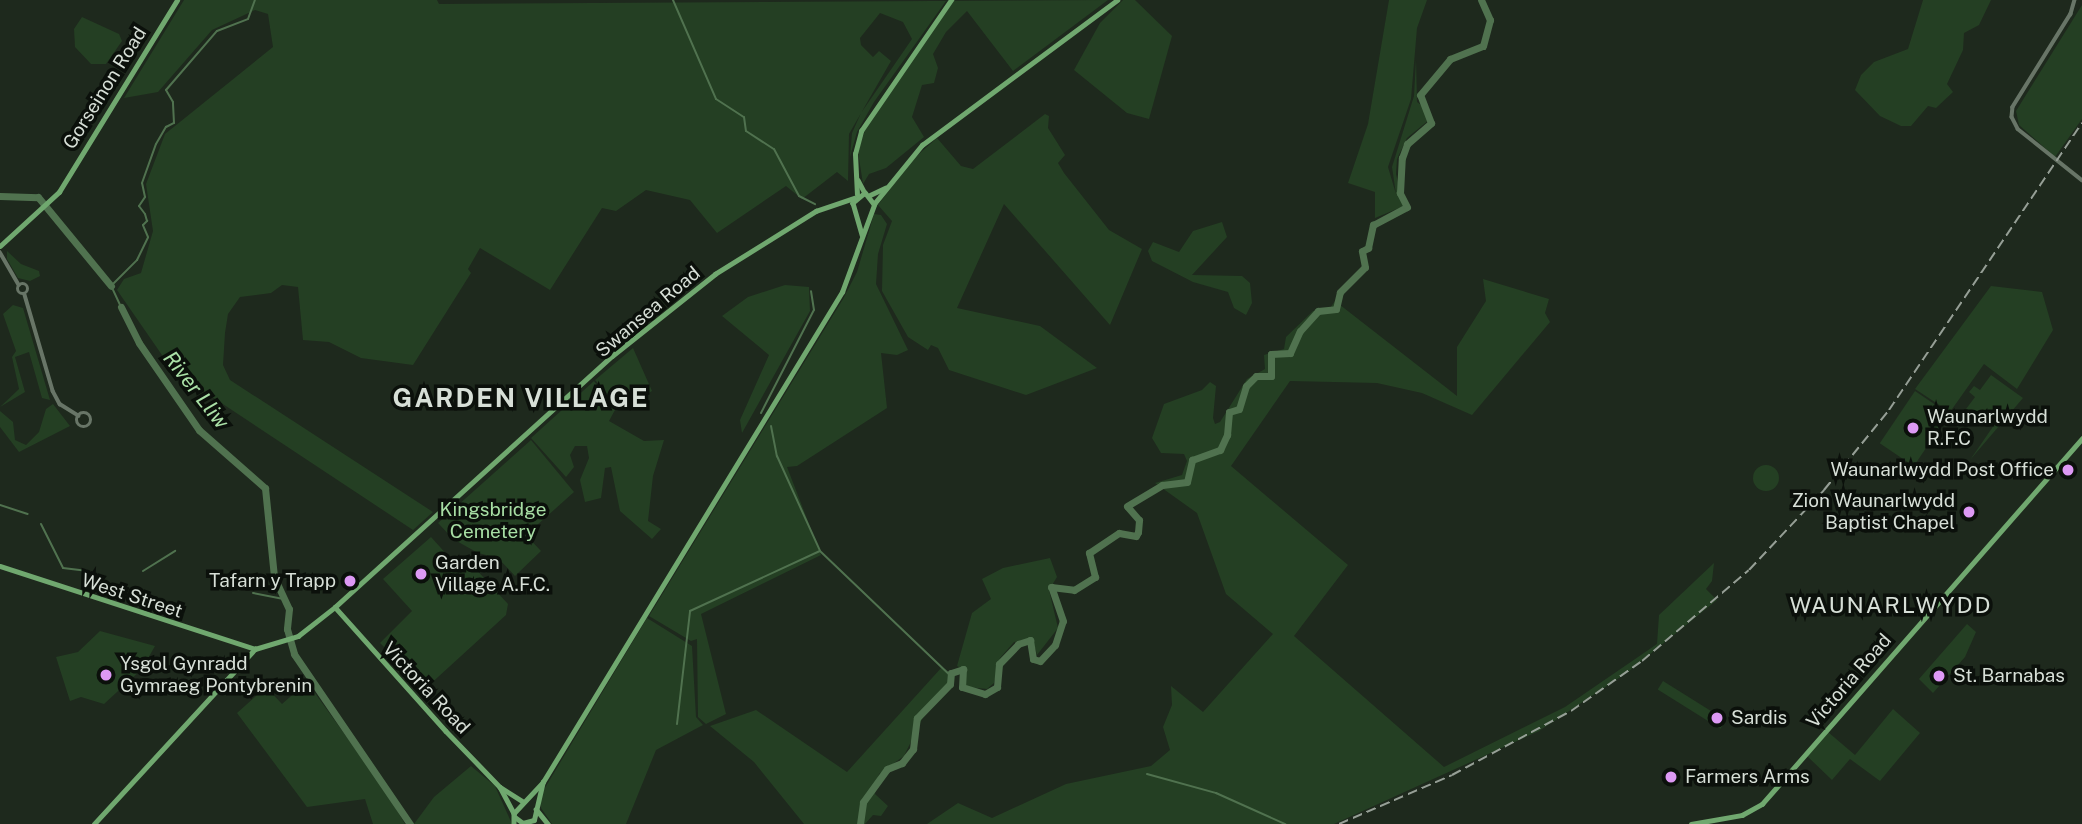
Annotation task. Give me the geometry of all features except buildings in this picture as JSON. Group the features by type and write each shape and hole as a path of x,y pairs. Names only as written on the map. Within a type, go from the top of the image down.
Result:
{"main road":[{"name":"Gorseinon Road","path":"0,246 41,211 59,191 177,0"},
{"path":"862,235 855,211 858,180 856,146 868,117 951,0"},
{"path":"515,815 528,824 535,818 535,807 543,782 842,292 874,204 922,145 1117,0"},
{"path":"858,180 874,204"},
{"path":"868,194 887,187"},
{"name":"Swansea Road","path":"256,649 298,636 335,607 674,305 768,240 824,207 868,194"},
{"path":"841,203 855,211 870,213"},
{"name":"Victoria Road","path":"1691,824 1742,815 1762,804 2082,438"},
{"name":"West Street","path":"0,566 256,649"},
{"name":"Victoria Road","path":"335,607 499,787 515,815"},
{"path":"94,824 256,649"},
{"path":"514,824 522,801 543,782"},
{"name":"Victoria Road","path":"499,787 535,807"},
{"path":"535,807 548,824"}],"street":[{"path":"2075,0 2071,14 2013,107 2012,117 2018,129 2082,180"},
{"path":"0,252 19,285 19,293 25,295"},
{"path":"19,285 28,286 25,295 53,391 60,404 79,416"}],"green space":[{"path":"184,0 437,0 439,4 1108,0 1013,71 967,11 946,32 933,54 938,68 934,83 922,85 912,117 924,137 886,168 869,174 863,184 858,152 867,124 953,2 946,1 874,102 857,132 850,157 852,133 861,114 849,134 848,181 837,172 802,199 786,186 717,233 690,200 646,190 616,211 602,208 550,290 480,248 468,269 471,273 413,365 361,358 329,342 303,340 298,287 282,285 271,293 240,297 228,314 225,333 223,365 230,380 433,512 413,530 173,371 117,290 124,279 141,273 153,231 146,184 165,134 273,47 268,14 255,10 212,30 158,92 124,98","holes":["880,13 903,22 912,39 861,112 891,61 879,51 873,57 861,45 860,38"]},
{"path":"1123,0 1135,0 1172,36 1149,119 1127,113 1074,70 1100,23"},
{"path":"1389,0 1427,0 1417,28 1411,99 1388,167 1396,194 1392,167 1414,96 1416,59 1417,102 1427,109 1429,120 1407,138 1397,159 1396,174 1404,206 1375,218 1375,192 1348,183 1368,124"},
{"path":"1923,0 1991,0 1979,25 1964,33 1963,50 1947,84 1953,92 1936,108 1928,106 1911,126 1901,126 1880,116 1855,90 1861,75 1874,62 1908,49"},
{"path":"2082,5 2082,119 2055,157 2019,125 2016,111"},
{"path":"82,17 119,34 122,41 106,64 91,64 75,47 74,29"},
{"path":"1045,114 1049,116 1048,128 1065,155 1058,163 1064,173 1109,230 1142,249 1110,325 1004,204 957,308 1040,326 1097,368 1026,395 949,370 938,348 931,345 928,350 908,337 882,291 883,245 892,221 878,205 911,161 937,138 961,166 973,169"},
{"path":"874,214 881,215 887,224 878,254 876,284 908,350 897,355 881,353 887,408 797,466 787,467 821,555 701,614 726,714 706,724 698,717 697,639 691,641 649,616 843,299 857,272"},
{"path":"1222,222 1227,237 1192,275 1242,276 1250,283 1252,303 1246,315 1234,308 1228,292 1193,282 1152,261 1148,251 1153,242 1179,252 1193,231"},
{"path":"7,251 21,264 39,271 40,276 30,281 18,278 7,259"},
{"path":"1483,279 1549,299 1545,313 1550,322 1472,415 1422,393 1377,383 1290,381 1231,466 1348,565 1294,636 1444,767 1565,707 1657,644 1659,615 1714,563 1712,581 1706,589 1717,600 1628,672 1539,731 1334,824 927,824 958,803 992,818 1066,784 1151,766 1170,750 1163,727 1172,705 1171,686 1203,712 1273,634 1226,594 1197,513 1155,483 1182,475 1187,461 1184,454 1161,453 1152,438 1164,404 1202,390 1210,382 1216,386 1213,418 1215,424 1220,422 1247,379 1265,369 1264,355 1284,349 1286,337 1313,311 1330,308 1335,301 1457,396 1457,347 1486,301"},
{"path":"785,285 809,287 810,311 742,433 740,420 769,355 722,316 748,297"},
{"path":"1991,286 2042,292 2053,330 2017,389 1984,364 1950,412 1915,389"},
{"path":"13,305 23,308 50,400 42,398 29,352 15,357 25,392 0,407 19,389 12,357 16,351 3,314"},
{"path":"633,348 652,391 621,409 595,380"},
{"path":"1991,375 2023,398 1970,460 2001,415 1996,412 1986,425 1966,409 1975,397 1969,392 1974,386 1980,390"},
{"path":"594,381 615,410 609,421 644,441 664,440 653,476 648,521 661,529 652,539 620,511 611,467 605,468 601,498 585,502 580,480 589,458 587,446 575,446 570,455 574,467 566,477 531,438"},
{"name":"Waunarlwydd R.F.C","path":"1915,391 1949,414 1914,466 1880,443"},
{"path":"53,404 70,426 19,452 0,427 0,411 13,422 15,440 26,445 39,432 46,409"},
{"name":"Kingsbridge Cemetery","path":"531,440 574,492 526,535 541,551 515,576 498,558 478,553 453,539 438,523"},
{"path":"1766,465 1775,469 1779,478 1775,487 1766,491 1757,487 1753,478 1757,469"},
{"path":"431,537 459,568 464,563 473,566 508,604 506,615 426,688 380,643 412,611 383,579"},
{"path":"1050,558 1057,577 1049,590 1058,628 1037,655 1033,640 1014,642 1000,658 994,683 987,689 968,687 964,683 967,671 957,666 972,613 991,599 982,579 1003,568"},
{"path":"647,618 692,646 696,717 703,725 656,750 626,824 552,824 541,808 540,796"},
{"path":"1967,624 1976,632 1965,657 1933,693 1919,679"},
{"name":"Ysgol Gynradd Gymraeg Pontybrenin","path":"100,631 155,646 142,669 104,704 81,697 70,701 56,657 78,652"},
{"path":"942,667 953,676 950,686 926,711 904,756 879,774 875,794 888,806 881,816 873,815 865,824 804,824 754,762 710,726 756,710 847,772"},
{"path":"1663,681 1726,720 1720,729 1658,689"},
{"path":"307,682 385,790 405,824 373,824 365,799 307,807 237,713 266,687 282,704"},
{"path":"1893,709 1920,733 1880,781 1850,759 1832,780 1807,756 1828,732 1855,755"},
{"path":"471,766 495,786 512,824 414,824 434,797"}],"waterway":[{"path":"121,307 111,286 137,260 148,237 143,225 147,221 145,214 139,206 145,197 142,183 156,144 166,127 174,123 173,102 166,90 217,31 248,19 255,0"},
{"path":"673,0 716,99 744,117 746,131 774,149 799,196 815,204"},
{"path":"860,824 863,802 887,769 902,763 913,749 917,718 950,684 951,673 963,669 962,687 985,694 997,687 999,664 1018,644 1030,640 1033,659 1040,661 1055,645 1063,621 1051,587 1074,590 1095,577 1089,553 1119,533 1136,536 1138,532 1139,520 1127,506 1162,485 1187,482 1192,460 1220,450 1227,435 1229,412 1239,409 1246,386 1256,376 1271,376 1271,354 1290,353 1300,331 1318,311 1336,309 1340,292 1365,267 1362,251 1368,248 1373,225 1407,207 1400,193 1402,158 1407,144 1431,123 1420,95 1450,59 1483,46 1490,20 1481,0"},
{"name":"River Lliw","path":"0,196 38,197 111,286"},
{"path":"761,413 814,310 811,291"},
{"name":"River Lliw","path":"121,307 139,343 199,430 265,488 274,577 289,609 287,629 294,654 410,824"},
{"path":"771,426 777,456 820,551 951,676"},
{"path":"0,505 28,514"},
{"path":"41,524 63,568 88,571"},
{"path":"143,571 175,551"},
{"path":"677,724 690,611 820,551"},
{"path":"253,593 283,599"},
{"path":"1147,774 1216,793 1285,824"}],"railway":[{"path":"1339,824 1452,775 1571,711 1642,661 1749,570 1824,490 1889,410 2082,123"}],"place":[{"name":"Waunarlwydd R.F.C","path":"1913,428"},
{"name":"Waunarlwydd Post Office","path":"2068,470"},
{"name":"Zion Waunarlwydd Baptist Chapel","path":"1969,512"},
{"name":"Garden Village A.F.C.","path":"421,574"},
{"name":"Tafarn y Trapp","path":"350,581"},
{"name":"Ysgol Gynradd Gymraeg Pontybrenin","path":"106,675"},
{"name":"St. Barnabas","path":"1939,676"},
{"name":"Sardis","path":"1717,718"},
{"name":"Farmers Arms","path":"1671,777"}],"district":[{"name":"GARDEN VILLAGE","path":"521,398"},
{"name":"WAUNARLWYDD","path":"1891,605"}]}
